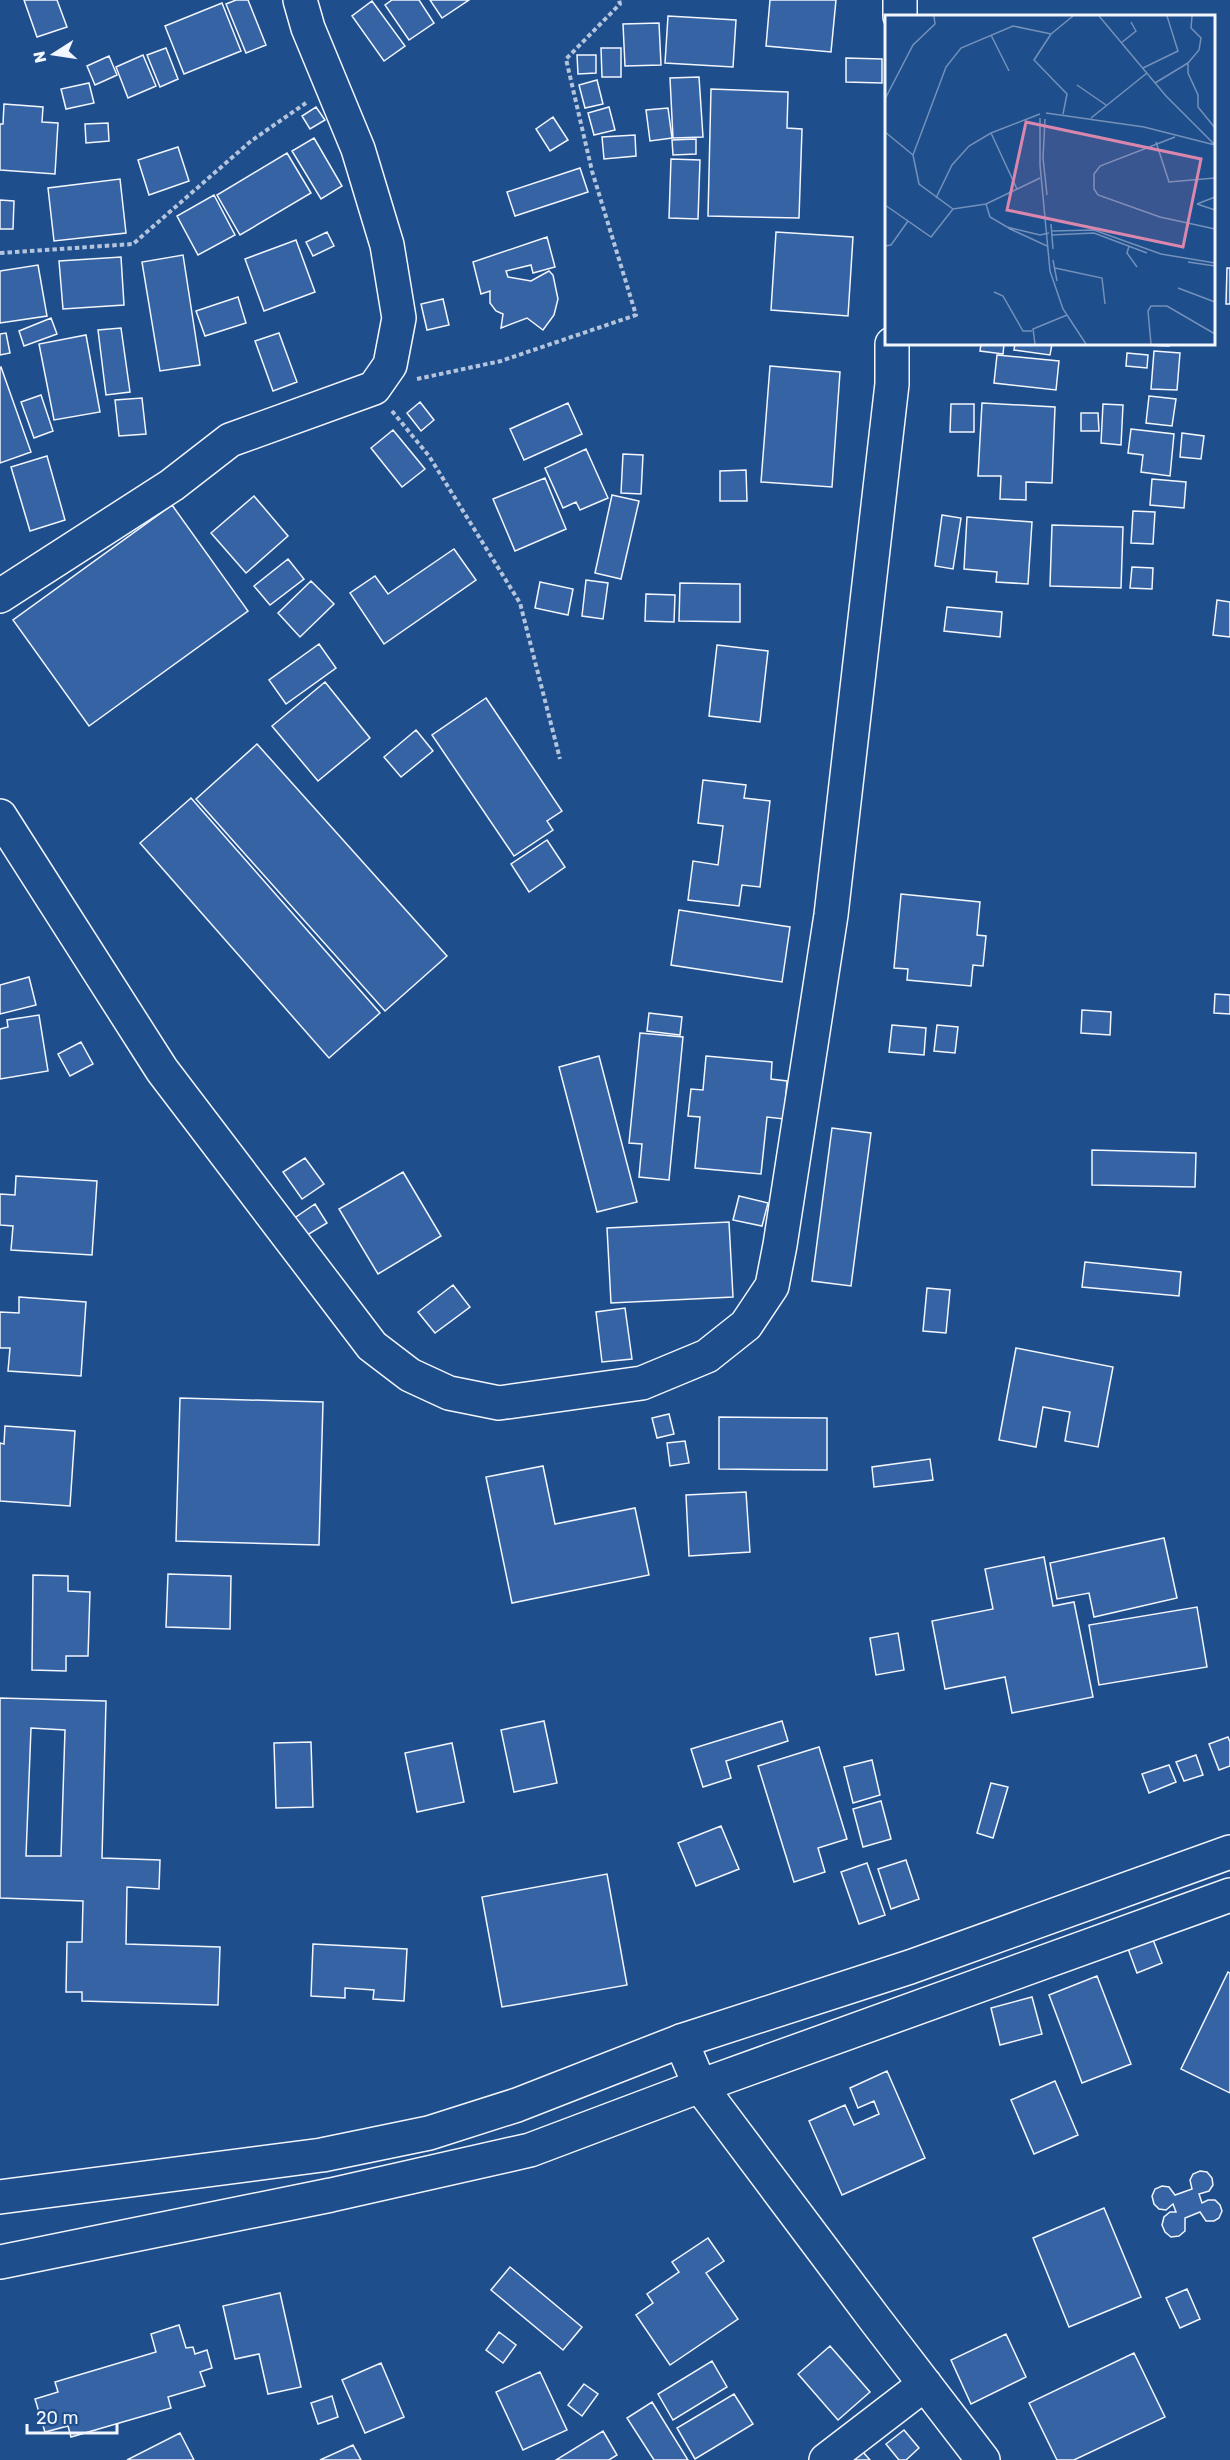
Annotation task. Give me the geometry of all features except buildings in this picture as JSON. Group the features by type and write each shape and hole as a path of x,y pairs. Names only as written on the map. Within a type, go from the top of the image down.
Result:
{"street":[{"path":"0,596 172,485 230,440 374,388 390,365 399,318 387,245 358,149 308,28 300,0"},
{"path":"0,816 162,1070 372,1346 410,1375 449,1393 499,1403 642,1383 707,1356 746,1325 772,1286 780,1245 831,915 892,384 892,345"},
{"path":"0,2197 322,2155 429,2133 516,2105 681,2041 910,1968 1230,1852"},
{"path":"0,2262 331,2195 530,2150 700,2086 1230,1895"},
{"path":"681,2041 700,2086 983,2460"},
{"path":"826,2460 925,2384"}],"path":[{"path":"561,759 520,603 429,456 374,388 501,361 636,315 592,171 566,59 620,4 619,0"},
{"path":"0,253 133,244 250,141 331,86"}]}
